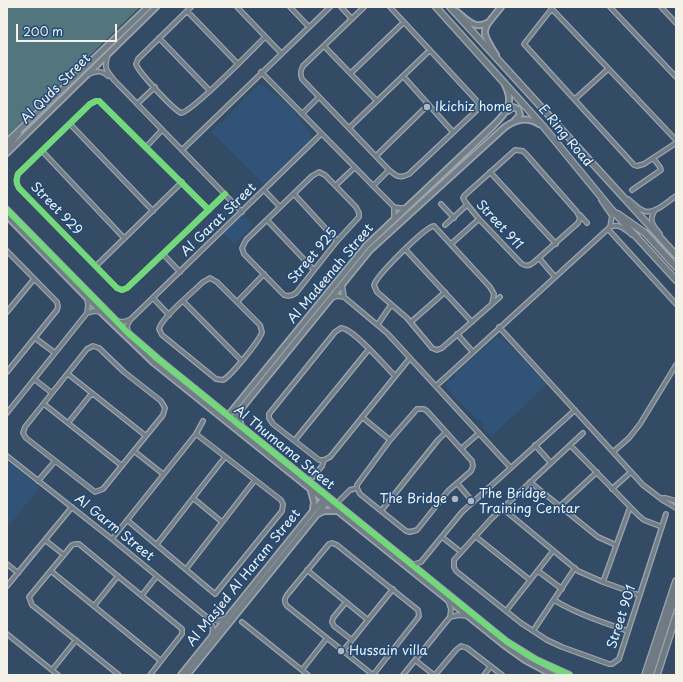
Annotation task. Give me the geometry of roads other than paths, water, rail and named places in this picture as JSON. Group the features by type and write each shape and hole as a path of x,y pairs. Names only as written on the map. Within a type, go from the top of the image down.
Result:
{"main road":[{"name":"E Ring Road","path":"436,7 543,126 611,209 676,280"},
{"name":"E Ring Road","path":"450,7 676,255"},
{"path":"611,209 632,222 645,233 676,267"},
{"path":"644,675 648,668 676,581"},
{"path":"650,675 676,594"},
{"path":"656,675 676,616"}],"street":[{"name":"Al Quds Street","path":"7,142 148,7"},
{"name":"Al Quds Street","path":"7,153 156,7"},
{"path":"191,7 138,59 136,64 141,73 174,108 181,113 188,110 210,91 265,37"},
{"path":"237,7 281,53"},
{"path":"182,150 261,72 330,7"},
{"path":"341,7 352,19"},
{"path":"364,7 303,66 300,72 302,79 376,156 399,177 405,176 477,110 479,105 390,7"},
{"path":"450,7 473,25 480,26 487,24"},
{"path":"500,62 485,36 484,30 501,7"},
{"path":"610,7 676,77"},
{"path":"661,7 676,23"},
{"path":"292,8 309,27"},
{"path":"552,8 608,69 676,142 641,166 634,165 524,44 552,8"},
{"path":"187,11 238,64"},
{"path":"351,73 404,22"},
{"path":"159,38 210,91"},
{"path":"324,46 377,101"},
{"path":"349,128 430,50"},
{"path":"109,52 105,66 114,80 242,212"},
{"path":"575,99 608,69"},
{"path":"85,76 98,71 105,73 114,80"},
{"path":"261,72 394,207 406,207"},
{"path":"403,76 453,132"},
{"path":"500,77 509,95 509,103 506,112"},
{"path":"137,104 155,88"},
{"path":"302,114 319,97"},
{"name":"Street 929","path":"209,210 99,101 90,104 18,174 16,181 17,185 117,288 122,290 127,288 209,210 225,194"},
{"path":"376,156 428,104"},
{"path":"506,112 512,107 518,109 520,115 513,121"},
{"name":"Al Madeenah Street","path":"238,409 360,253 506,112"},
{"path":"513,121 528,119 543,126"},
{"name":"Al Madeenah Street","path":"228,419 375,245 498,132 513,121"},
{"path":"70,124 153,211"},
{"path":"7,148 24,127"},
{"path":"146,147 162,130"},
{"name":"Al Garat Street","path":"130,320 321,134"},
{"name":"Street 911","path":"579,215 580,221 556,244 528,266 521,263 464,201 465,195 512,152 519,150 523,151 587,223"},
{"path":"42,151 124,238"},
{"path":"632,190 661,170 653,158"},
{"path":"336,185 354,168"},
{"path":"373,186 390,170"},
{"name":"Street 925","path":"319,172 325,175 336,185 356,207 359,214 356,221 337,241 296,293 290,296 284,295 244,254 242,248 246,240 312,176 319,172"},
{"path":"490,172 556,244"},
{"path":"96,266 182,182"},
{"path":"436,386 608,228 612,222 612,216 594,188"},
{"path":"264,190 280,207"},
{"path":"617,190 641,210 648,212 654,210 676,196"},
{"path":"294,194 337,241"},
{"path":"442,204 454,218"},
{"path":"446,225 467,205"},
{"path":"394,207 394,219"},
{"name":"Al Thumama Street","path":"7,210 129,334 158,360 220,410 228,419 310,490 327,500 338,512 515,653 553,675"},
{"path":"654,210 651,217 652,222 669,248"},
{"name":"Al Thumama Street","path":"7,216 145,355 183,387 242,428 327,500 370,532 518,649 536,660 569,675"},
{"path":"452,244 480,219"},
{"path":"267,220 314,270"},
{"path":"608,228 615,225 621,226 645,247"},
{"path":"492,304 494,294 490,287 437,228 431,227 405,249 378,278 374,285 377,292 411,322 434,350 439,350 442,348 500,297"},
{"path":"608,228 676,304"},
{"path":"405,249 472,322"},
{"path":"7,251 56,302 58,306 35,338 7,372"},
{"path":"163,254 180,272"},
{"path":"539,258 555,277"},
{"path":"237,302 264,274"},
{"path":"210,278 217,282 260,325 262,332 259,340 226,378 220,380 216,379 160,332 160,326 183,301 203,282 210,278"},
{"path":"7,312 34,279"},
{"path":"342,284 344,296"},
{"path":"411,322 445,292"},
{"path":"330,298 344,296 378,324 510,467"},
{"path":"7,412 87,313 88,305 86,297"},
{"path":"153,298 169,315"},
{"path":"183,301 241,360"},
{"path":"378,324 391,305"},
{"path":"87,313 94,311 101,312"},
{"path":"116,321 123,322 130,320"},
{"path":"129,334 127,326 130,320"},
{"path":"499,327 649,490 676,508"},
{"path":"395,376 369,349 347,330 344,328 337,330 270,412 269,418 273,424 319,460 324,460 330,457 410,358"},
{"path":"457,334 473,352"},
{"path":"35,338 55,354"},
{"path":"93,346 99,348 129,376 163,404 165,408 163,415 103,489 95,492 55,462 26,438 23,433 25,427 68,374 87,349 93,346"},
{"path":"295,440 369,349"},
{"path":"613,452 629,438 640,424 676,365"},
{"path":"68,374 146,436"},
{"path":"34,379 52,393"},
{"path":"68,423 92,393"},
{"path":"44,404 122,466"},
{"path":"220,410 238,409 242,428"},
{"path":"420,409 427,411 446,432 472,461 473,466 471,471 441,499 420,527 413,532 406,531 360,494 357,488 358,482 390,440 414,412 420,409"},
{"path":"410,565 421,562 473,502 510,467 575,410"},
{"path":"362,417 390,440"},
{"path":"112,539 196,434 203,421"},
{"path":"381,511 446,432"},
{"path":"461,449 479,433"},
{"name":"Street 901","path":"583,433 502,508 475,536 454,560 453,564 456,571 506,611 554,644 612,664 618,659 666,514"},
{"path":"127,520 215,594 283,507 281,500 196,434"},
{"path":"535,445 551,463"},
{"path":"570,445 641,518 662,527"},
{"path":"134,451 163,474"},
{"name":"Al Garm Street","path":"7,456 112,539 208,618"},
{"path":"157,544 225,457"},
{"path":"313,477 322,466 324,460"},
{"path":"38,481 55,462"},
{"path":"559,507 597,472"},
{"path":"612,489 632,472"},
{"path":"186,569 255,480"},
{"path":"530,482 559,507 598,537 616,545"},
{"path":"457,483 473,502"},
{"path":"340,500 350,490 357,488"},
{"path":"310,490 313,499 313,511"},
{"path":"193,498 222,522"},
{"path":"661,498 676,501"},
{"name":"Al Masjed Al Haram Street","path":"180,675 313,511 327,500"},
{"name":"Al Masjed Al Haram Street","path":"187,675 327,500"},
{"path":"603,582 630,506"},
{"path":"7,586 72,507"},
{"path":"502,508 575,568 603,582 639,595"},
{"path":"317,514 324,511 338,512"},
{"path":"475,536 530,580"},
{"path":"442,537 461,552"},
{"path":"45,540 64,555"},
{"path":"332,543 338,545 416,608 419,613 417,619 373,675 287,606 285,601 286,595 307,570 327,546 332,543"},
{"path":"119,675 32,605 30,601 29,597 75,544 79,544 182,629 182,634 150,675"},
{"path":"506,611 554,551"},
{"path":"421,562 422,574"},
{"path":"7,564 18,573"},
{"path":"533,631 575,568"},
{"path":"307,570 368,620"},
{"path":"51,571 161,661"},
{"path":"538,571 562,589"},
{"path":"94,606 118,576"},
{"path":"142,595 157,576"},
{"path":"343,651 393,589"},
{"path":"554,600 567,608 628,631"},
{"path":"403,675 450,617 448,601"},
{"path":"346,602 333,618 332,622 334,626 352,640"},
{"path":"450,617 459,615 467,616"},
{"path":"208,618 218,621 227,618"},
{"path":"208,618 213,628 211,637"},
{"path":"242,622 308,675"},
{"path":"7,634 58,675"},
{"path":"302,670 327,638"},
{"path":"52,670 76,640"},
{"path":"416,660 435,675 461,646 467,648 502,675"},
{"path":"484,675 490,667"}],"place":[{"name":"Ikichiz home","path":"427,107"},
{"name":"The Bridge","path":"455,499"},
{"name":"The Bridge Training Centar","path":"471,501"},
{"name":"Hussain villa","path":"341,651"}]}
